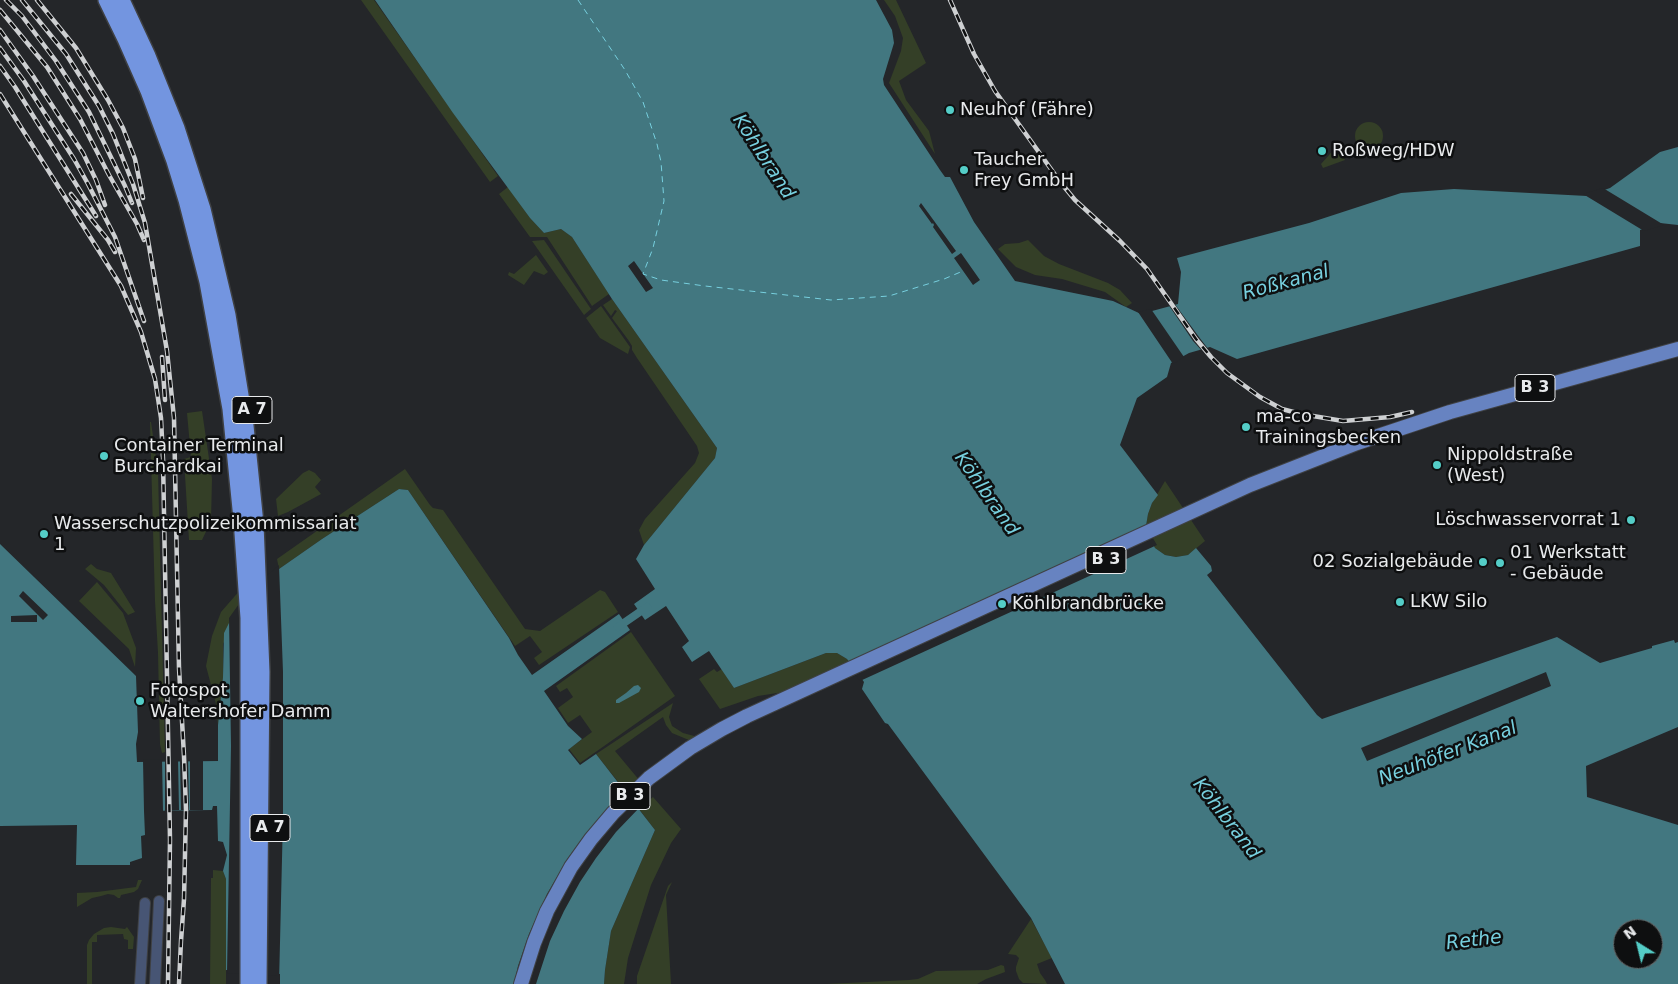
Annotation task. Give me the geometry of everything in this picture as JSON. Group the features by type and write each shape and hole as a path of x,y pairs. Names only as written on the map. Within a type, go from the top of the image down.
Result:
{"highway":[{"name":"A 7","path":"106,0 129,19 155,49 179,109 212,209 225,259 238,324 258,455 271,672 272,774 267,984"},
{"name":"A 7","path":"122,0 177,128 203,209 228,315 246,426 256,532 262,672 259,984"},
{"name":"A 7","path":"131,0 129,19 148,91 174,161 207,282 230,409 241,519 248,618 248,984"}],"main road":[{"name":"B 3","path":"520,984 547,911 572,867 591,839 624,801 650,778 690,748 722,729 1250,485 1357,443 1443,414 1678,349"},
{"name":"B 3","path":"530,984 540,951 557,911 570,887 598,845 628,809 651,788 684,762 726,736 1137,545 1289,478 1437,424 1678,357"}],"street":[{"path":"155,984 159,902"},
{"path":"140,984 145,903"}],"green space":[{"path":"361,0 374,0 498,176 490,182"},
{"path":"884,0 896,0 926,63 899,81 906,100 929,131 935,154 889,83 901,51 903,38 895,16"},
{"path":"1369,122 1379,126 1383,136 1379,146 1369,150 1359,146 1355,136 1359,126"},
{"path":"1338,145 1342,150 1345,160 1323,168 1321,164"},
{"path":"508,187 530,218 544,233 561,229 572,237 609,294 592,306 547,237 530,237 499,194"},
{"path":"544,240 591,309 584,315 532,241"},
{"path":"1028,240 1044,256 1059,264 1108,283 1120,290 1132,303 1126,307 1105,292 1062,279 1035,275 1016,267 998,249 1005,244"},
{"path":"536,255 548,272 544,275 534,271 524,285 508,275 509,272 514,274"},
{"path":"612,299 717,448 715,458 644,545 639,530 645,519 695,463 699,453 697,446 612,318 617,311 615,310 611,316 603,305"},
{"path":"601,306 630,347 628,354 600,338 586,318"},
{"path":"202,411 212,479 211,521 202,540 189,540 184,459 191,457 187,413"},
{"path":"150,422 158,471 165,752 162,753 160,744"},
{"path":"405,469 430,505 433,508 443,510 525,629 540,631 600,590 605,592 618,612 539,665 534,658 542,652 530,636 515,646 408,490 399,489 279,569 277,559"},
{"path":"309,470 315,473 321,480 315,487 321,494 278,516 276,499 303,473"},
{"path":"1165,481 1205,541 1188,555 1176,557 1165,555 1155,548 1149,536 1146,526 1148,514"},
{"path":"91,564 97,569 111,573 135,612 128,615 104,585 85,569"},
{"path":"258,573 223,644 223,677 218,725 216,704 206,666 212,636 221,612 248,581"},
{"path":"97,582 123,613 136,648 135,667 129,649 79,601"},
{"path":"631,632 675,696 580,763 569,749 592,732 580,715 568,723 558,708 573,697 567,688 560,692 556,686"},
{"path":"826,653 837,653 847,659 853,666 790,691 758,696 720,709 699,679 714,669 717,672 722,669 734,688"},
{"path":"673,703 669,717 672,726 683,733 698,737 696,743 672,733 663,717 615,751 640,781 627,793 596,754"},
{"path":"653,797 681,829 671,843 651,885 628,958 624,984 604,984 611,931 655,830 639,809"},
{"path":"213,870 223,871 226,879 226,984 210,984 211,878 213,878"},
{"path":"138,880 142,880 138,889 134,892 121,895 120,898 108,894 92,898 77,907 77,893 136,887"},
{"path":"672,882 666,895 671,984 637,984 637,976 668,886"},
{"path":"1031,919 1052,958 1037,964 1047,984 1023,983 1016,971 1019,958 1016,955 1008,954"},
{"path":"127,927 134,937 133,949 128,949 128,940 124,939 123,934 97,935 97,942 92,942 92,984 87,984 87,945 89,940 94,934 104,928 125,929"},
{"path":"1001,965 1004,966 1005,972 977,984 826,984 909,980 918,979 936,971 988,970"}],"water":[{"path":"375,0 876,0 892,30 894,43 883,79 884,85 945,177 950,177 974,222 1015,281 1113,301 1141,314 1178,304 1181,272 1177,258 1309,223 1401,193 1454,189 1587,196 1610,188 1660,152 1678,147 1678,225 1660,223 1640,230 1640,246 1237,359 1210,347 1189,353 1171,363 1167,377 1137,398 1120,445 1158,495 1152,503 1146,526 1155,548 1165,555 1176,557 1188,555 1196,548 1211,566 1212,571 1207,575 1322,719 1557,637 1600,663 1674,640 1675,643 1678,642 1678,727 1586,766 1587,797 1678,825 1678,984 1065,984 1031,918 888,724 885,723 862,689 864,682 847,659 837,653 826,653 734,688 709,651 692,662 682,647 689,641 666,606 645,620 634,604 655,589 636,559 644,545 715,458 717,448 612,299 572,237 561,229 544,233 530,218 453,113"},
{"path":"399,489 408,490 532,675 619,614 630,630 544,691 568,726 582,739 568,750 580,765 596,754 655,830 611,931 604,984 280,984 280,974 226,970 226,879 223,871 227,855 223,842 218,841 217,806 213,806 212,810 144,811 145,835 141,836 142,858 130,862 130,865 76,865 77,825 0,826 0,544 136,676 137,762 218,761 218,725 223,677 224,633 229,623 279,569"},
{"path":"638,685 641,688 639,692 616,703 616,700"}],"pier":[{"path":"1603,188 1664,225 1644,231 1583,194"},
{"path":"921,203 956,251 952,254 933,227 933,223 919,206"},
{"path":"961,253 980,280 973,285 954,258"},
{"path":"634,261 653,288 646,292 628,266"},
{"path":"1174,303 1209,350 1203,352 1193,341 1168,304"},
{"path":"1151,309 1184,357 1173,364 1138,312"},
{"path":"1151,535 1157,545 860,681 847,663"},
{"path":"279,565 283,672 283,817 279,984 277,984 277,976 227,973 231,746 229,618 246,594"},
{"path":"23,591 48,615 43,620 19,596"},
{"path":"37,615 37,622 11,622 11,616"},
{"path":"1546,672 1551,686 1367,761 1361,748"},
{"path":"162,759 163,811 144,811 143,760"},
{"path":"165,759 178,759 179,810 165,811"},
{"path":"180,759 188,759 189,810 181,810"},
{"path":"190,759 203,759 203,810 190,810"},
{"path":"627,790 640,807 616,832 580,882 550,941 536,984 514,984 529,934 547,894 568,858 587,832"}],"waterway":[{"path":"618,627 647,607"}],"ferry route":[{"path":"578,0 625,70 643,102 657,144 661,162 664,201 653,248 643,274 661,280 831,300 889,296 963,271"}],"railway":[{"path":"6,0 22,16 56,61 89,112 132,203"},
{"path":"22,0 66,54 99,106 113,134 133,184 145,223 167,351 174,418 179,668 186,810 184,899 179,984"},
{"path":"37,0 76,48 123,128 135,159 143,198"},
{"path":"950,0 974,54 995,91 1061,183 1075,200 1120,241 1147,269 1196,339 1227,373 1260,397 1282,409 1301,414 1343,421 1390,417 1412,412"},
{"path":"0,10 47,67 80,119 144,240"},
{"path":"0,30 33,76 83,153 105,205"},
{"path":"0,48 24,81 88,184 115,237 144,321"},
{"path":"0,66 96,216"},
{"path":"0,94 121,286 141,332 155,379 161,418 163,459 170,840 168,984"},
{"path":"71,194 108,240 115,252"},
{"path":"162,357 165,400"}],"place":[{"name":"Neuhof (Fähre)","path":"950,110"},
{"name":"Roßweg/HDW","path":"1322,151"},
{"name":"Taucher Frey GmbH","path":"964,170"},
{"name":"ma-co Trainingsbecken","path":"1246,427"},
{"name":"Container Terminal Burchardkai","path":"104,456"},
{"name":"Nippoldstraße (West)","path":"1437,465"},
{"name":"Löschwasservorrat 1","path":"1631,520"},
{"name":"Wasserschutzpolizeikommissariat 1","path":"44,534"},
{"name":"02 Sozialgebäude","path":"1483,562"},
{"name":"01 Werkstatt - Gebäude","path":"1500,563"},
{"name":"LKW Silo","path":"1400,602"},
{"name":"Köhlbrandbrücke","path":"1002,604"},
{"name":"Fotospot Waltershofer Damm","path":"140,701"}],"water label":[{"name":"Köhlbrand","path":"763,157"},
{"name":"Roßkanal","path":"1286,283"},
{"name":"Köhlbrand","path":"986,494"},
{"name":"Neuhöfer Kanal","path":"1448,754"},
{"name":"Köhlbrand","path":"1226,819"},
{"name":"Rethe","path":"1474,941"}]}
